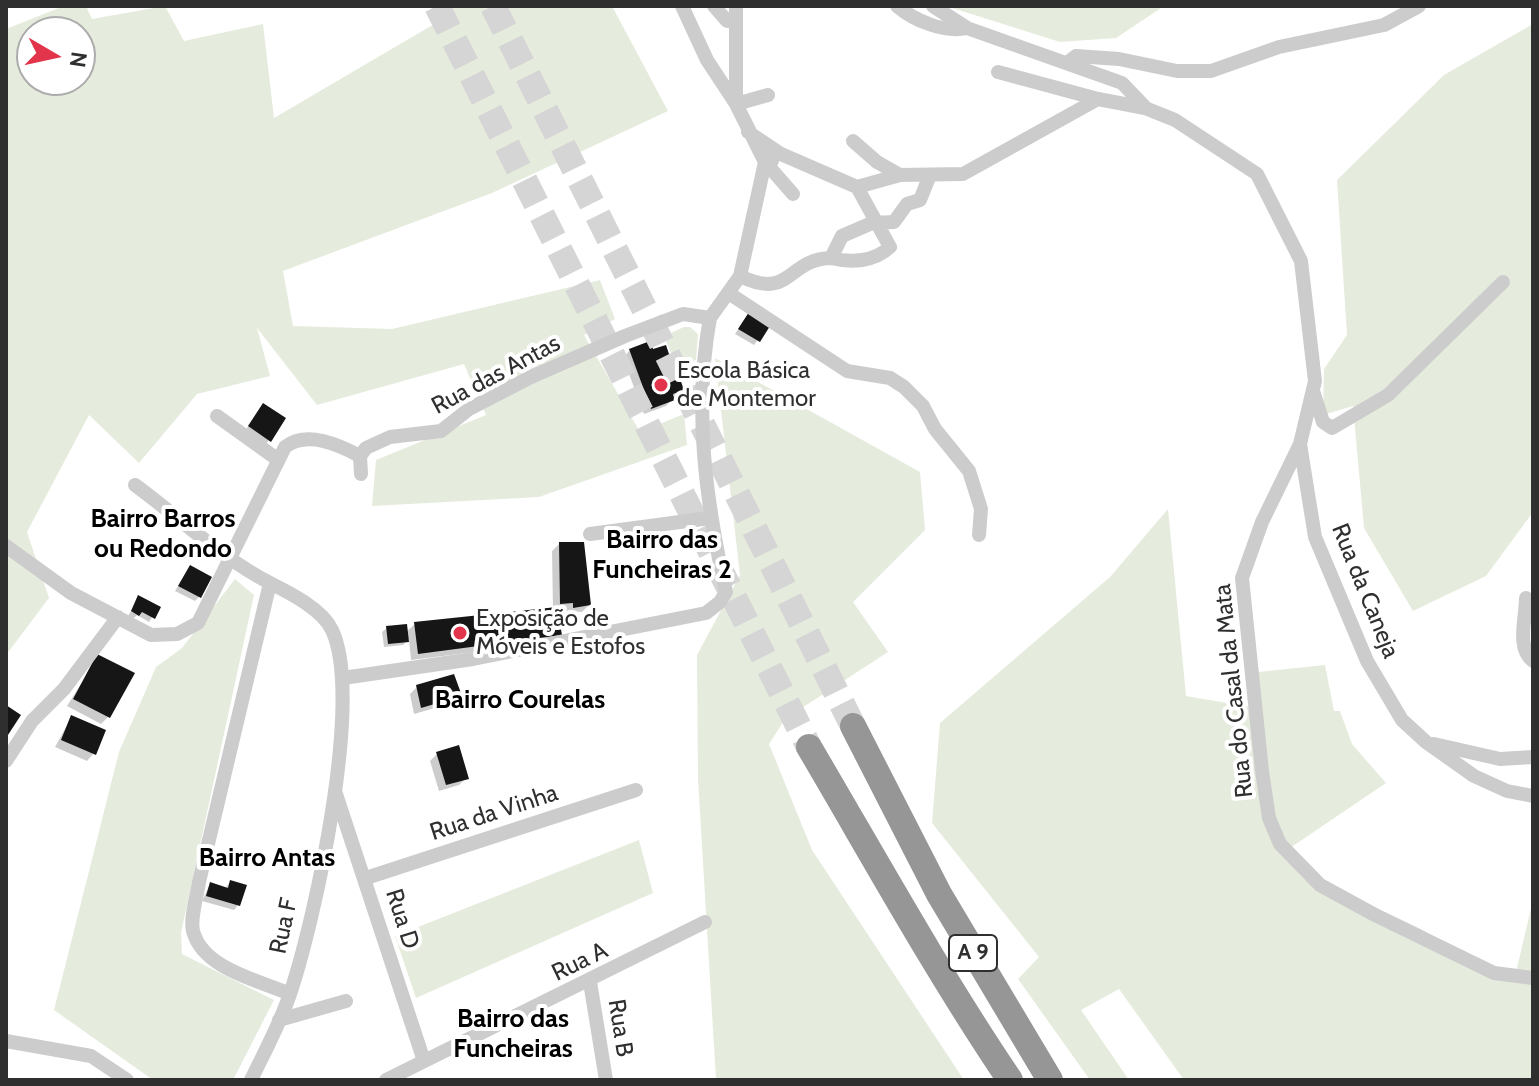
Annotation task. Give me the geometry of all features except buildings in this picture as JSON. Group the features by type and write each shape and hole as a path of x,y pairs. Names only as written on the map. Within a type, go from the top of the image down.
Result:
{"highway":[{"name":"A 9","path":"853,726 946,906 1050,1080"},
{"name":"A 9","path":"809,747 931,960 1010,1080"},
{"path":"879,866 927,980 993,1080"}],"street":[{"path":"682,6 721,85 736,104 765,162 793,194"},
{"path":"714,6 727,21 735,13"},
{"path":"897,6 907,14 953,31 967,28"},
{"path":"933,6 967,28 1122,83 1145,108"},
{"path":"1068,62 1076,56 1119,59 1177,71 1211,71 1279,47 1384,25 1419,6"},
{"path":"735,13 736,104"},
{"path":"998,72 1098,99 1145,108"},
{"path":"736,104 768,95"},
{"path":"748,132 840,182 857,187 900,175 963,174 1098,99"},
{"name":"Rua da Caneja","path":"1145,108 1175,120 1257,174 1301,261 1315,381 1300,444 1315,537 1361,647 1402,720 1426,742 1474,776 1507,791 1533,796"},
{"path":"853,141 877,162 900,175"},
{"path":"765,162 793,158"},
{"path":"343,678 473,659 613,632 706,613 720,602 726,592 710,518 702,432 704,350 710,318 740,276 765,162"},
{"path":"831,258 842,236 872,223 894,222 907,204 920,200 930,175"},
{"path":"740,276 761,286 774,286 817,258 844,261 866,259 885,252 890,247 857,187"},
{"path":"1313,390 1323,422 1332,428 1342,425 1388,395 1503,282"},
{"path":"730,294 847,371 890,378 904,387 923,406 935,429 969,471 981,509 979,535"},
{"name":"Rua das Antas","path":"360,456 366,448 390,437 441,431 469,409 531,377 625,336 683,314 710,318"},
{"path":"217,416 277,459"},
{"path":"6,546 71,593 151,635 177,634 198,623 277,459 294,441 310,439 360,456 361,474"},
{"name":"Rua do Casal da Mata","path":"1300,444 1262,522 1242,578 1262,771 1269,818 1280,844 1320,885 1375,915 1494,973 1533,978"},
{"name":"Rua F","path":"135,485 205,538 227,560 319,613 331,628 343,678 335,791 302,954 290,994 251,1080"},
{"path":"590,534 710,518"},
{"path":"270,583 199,882 192,929 202,952 220,964 290,994"},
{"path":"1526,598 1523,640 1527,657 1533,661"},
{"path":"6,761 32,721 64,689 118,617"},
{"path":"1426,742 1500,759 1533,757"},
{"name":"Rua da Vinha","path":"366,878 636,790"},
{"name":"Rua D","path":"335,791 424,1061"},
{"name":"Rua A","path":"386,1080 590,982 705,922"},
{"name":"Rua B","path":"590,982 606,1080"},
{"path":"279,1020 346,1001"},
{"path":"6,1041 91,1056 127,1080"}],"green space":[{"path":"64,6 86,6 91,16 39,16"},
{"path":"165,6 184,41 263,24 274,118 453,13 453,6 612,6 668,111 492,193 283,271 293,326 392,329 600,280 615,319 584,335 640,432 684,414 687,445 539,497 372,506 376,460 486,415 464,364 317,405 257,328 270,376 197,394 139,463 89,415 27,532 49,598 6,655 6,29 16,25 16,96 96,96 96,18"},
{"path":"946,6 1164,6 1116,38 1060,42"},
{"path":"1533,24 1533,512 1486,576 1413,611 1364,528 1353,406 1323,415 1324,369 1347,335 1337,180 1444,75"},
{"path":"690,327 698,334 696,360 677,367 664,336"},
{"path":"715,358 920,472 925,530 853,602 888,652 785,719 769,744 812,850 964,1080 716,1080 698,779 697,655 740,575"},
{"path":"1168,509 1186,696 1262,709 1258,672 1325,665 1334,711 1340,711 1352,744 1386,783 1290,848 1330,886 1421,929 1479,963 1516,972 1533,900 1533,1080 1184,1080 1119,989 1081,1010 1129,1080 1090,1080 1018,979 1039,957 932,823 940,723 1110,577"},
{"path":"235,579 254,595 181,933 182,954 274,1000 233,1080 153,1080 54,1010 119,752 156,667 182,648"},
{"path":"639,840 653,893 416,998 395,936"}],"tunnel":[{"path":"437,6 809,747"},
{"path":"493,6 853,726"}],"place":[{"name":"Escola Básica de Montemor","path":"661,385"},
{"name":"Exposição de Móveis e Estofos","path":"460,633"}],"district":[{"name":"Bairro Barros ou Redondo","path":"163,534"},
{"name":"Bairro das Funcheiras 2","path":"662,555"},
{"name":"Bairro Courelas","path":"520,700"},
{"name":"Bairro Antas","path":"267,858"},
{"name":"Bairro das Funcheiras","path":"513,1034"}]}
